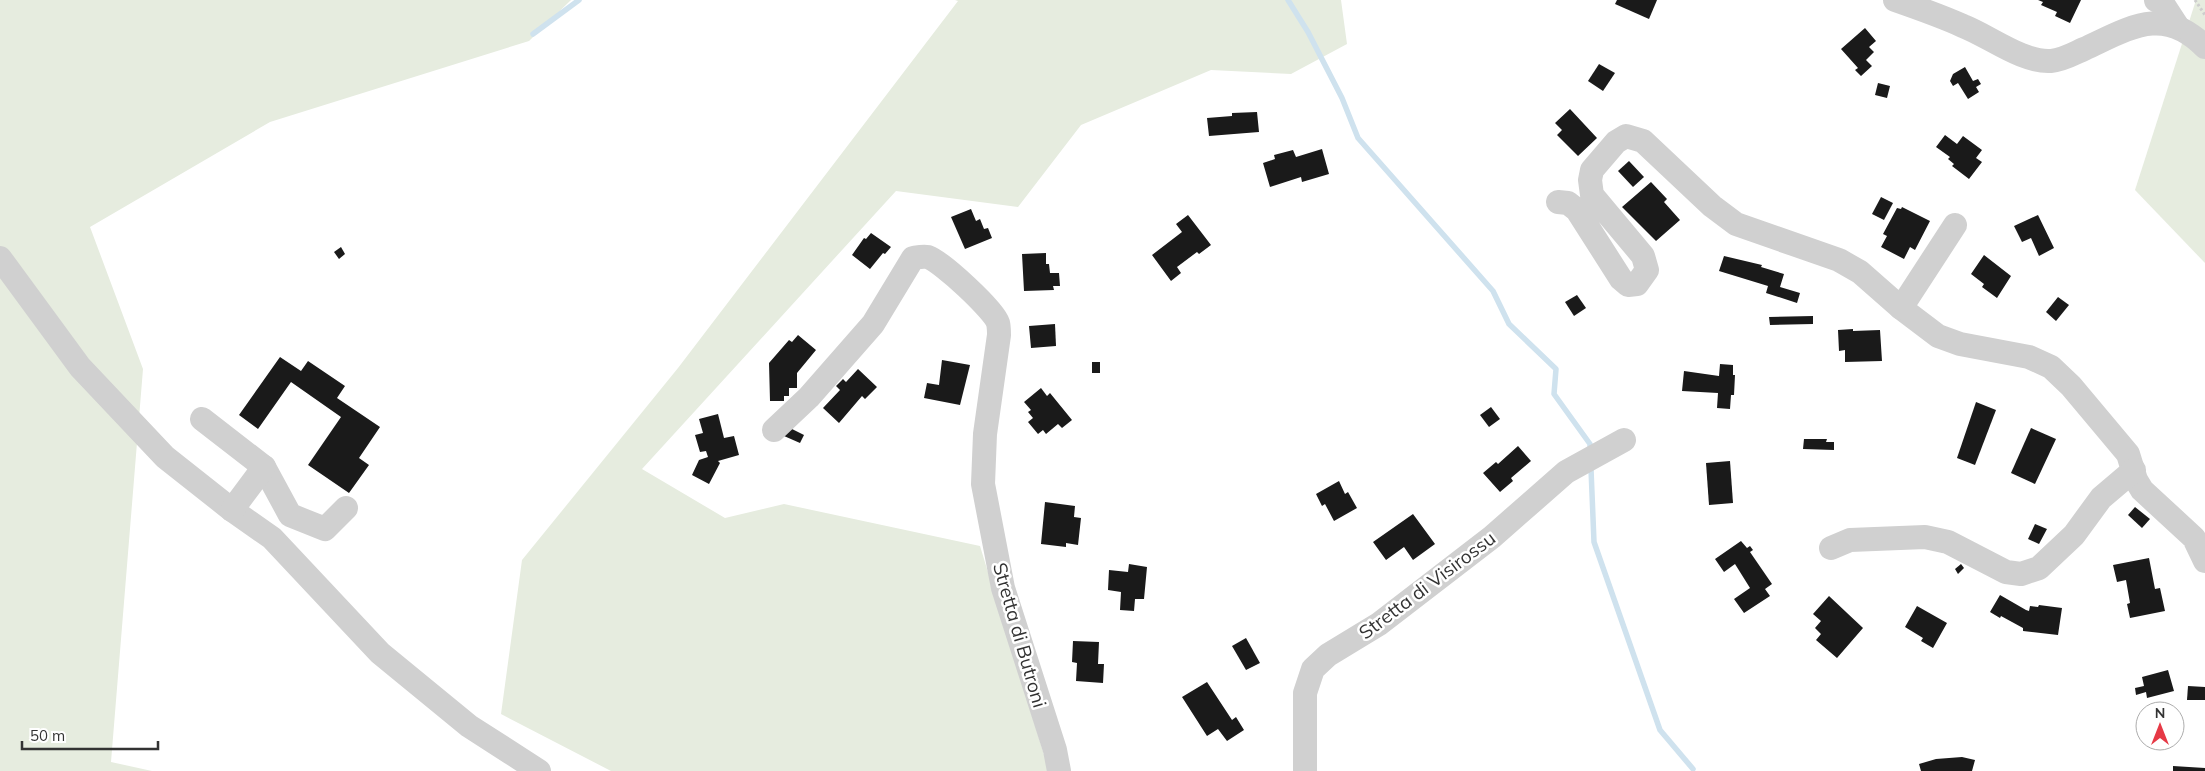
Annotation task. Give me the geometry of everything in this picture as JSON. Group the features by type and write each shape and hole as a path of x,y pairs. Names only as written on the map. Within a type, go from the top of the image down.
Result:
{"street":[{"path":"1895,0 1964,26 2030,58 2050,61 2063,58 2137,26 2156,22 2178,27"},
{"path":"2156,0 2163,4 2178,27 2205,47"},
{"path":"1558,202 1568,203 1577,210 1621,279 1628,285 1637,284 1647,270 1643,256 1592,195 1590,180 1592,170 1616,142 1626,136 1643,141 1712,206 1736,224 1840,260 1860,272 1900,308 1938,336 1960,344 2028,357 2051,367 2071,386 2128,454 2136,480 2142,490 2194,538 2205,561"},
{"path":"1900,308 1955,225"},
{"name":"Stretta di Butroni","path":"774,430 809,397 873,324 913,258 922,256 930,258 962,282 992,314 998,323 999,335 985,434 983,484 1003,588 1055,750 1059,771"},
{"path":"0,258 80,367 166,457 232,510 272,538 380,653 468,726 539,771"},
{"path":"202,419 264,467 290,515 325,529 346,508"},
{"name":"Stretta di Visirossu","path":"1305,771 1305,693 1313,669 1328,655 1379,624 1492,537 1566,472 1624,440"},
{"path":"232,510 264,467"},
{"path":"1831,548 1850,540 1925,537 1948,542 2006,572 2021,574 2039,568 2074,535 2101,498 2134,470"}],"path":[{"path":"2195,0 2205,15"}],"shaded area":[{"path":"0,0 571,0 529,41 270,122 90,227 143,369 111,762 152,771 0,771"},
{"path":"955,0 1341,0 1347,44 1291,74 1211,70 1081,125 1018,207 896,191 642,469 725,518 784,504 980,546 1049,771 611,771 501,714 522,560 678,368 958,1"},
{"path":"2196,0 2205,0 2205,263 2135,190"}],"building":[{"path":"1617,0 1657,0 1649,19 1615,4"},
{"path":"2038,0 2081,0 2070,23 2055,16 2057,12 2041,5 2043,2"},
{"path":"1865,28 1876,41 1869,47 1874,52 1866,60 1872,66 1861,76 1855,70 1858,68 1841,49"},
{"path":"1599,64 1615,73 1603,91 1588,81"},
{"path":"1965,67 1973,81 1978,79 1981,84 1976,87 1979,92 1968,99 1958,83 1953,86 1950,81 1953,74"},
{"path":"1878,83 1890,86 1887,98 1875,95"},
{"path":"1570,109 1597,138 1578,156 1557,135 1562,130 1555,123"},
{"path":"1257,112 1259,132 1209,136 1207,118 1232,116 1232,113"},
{"path":"1945,135 1957,144 1963,136 1982,150 1976,158 1982,162 1969,179 1952,166 1954,164 1948,159 1950,157 1936,147"},
{"path":"1322,149 1329,174 1302,182 1301,177 1270,187 1263,163 1275,159 1274,155 1293,150 1296,157"},
{"path":"1629,161 1644,177 1633,187 1618,171"},
{"path":"1651,182 1667,199 1664,202 1680,220 1656,241 1622,207"},
{"path":"1881,197 1893,203 1884,220 1872,214"},
{"path":"1902,207 1930,221 1915,250 1910,247 1904,259 1881,247 1887,236 1883,234 1897,208 1901,209"},
{"path":"971,209 976,221 980,219 984,229 988,228 992,238 965,249 951,217"},
{"path":"1188,215 1211,245 1199,254 1197,252 1177,267 1181,273 1171,281 1152,255 1182,232 1176,224"},
{"path":"2038,215 2054,248 2039,256 2031,238 2022,242 2014,226"},
{"path":"871,233 891,247 885,254 883,253 870,269 852,255 864,238 866,239"},
{"path":"341,247 345,254 339,259 334,252"},
{"path":"1046,253 1046,264 1049,264 1050,273 1059,273 1060,286 1053,286 1054,290 1024,291 1022,254"},
{"path":"1984,255 2011,276 1997,298 1982,287 1984,284 1971,274"},
{"path":"1724,256 1762,265 1761,267 1784,274 1780,287 1800,293 1797,303 1766,293 1768,286 1719,271"},
{"path":"1577,295 1586,308 1574,316 1565,302"},
{"path":"2058,297 2069,305 2056,321 2046,312"},
{"path":"1813,316 1813,324 1770,325 1769,317"},
{"path":"1055,324 1056,346 1031,348 1029,326"},
{"path":"1853,329 1853,331 1880,330 1882,361 1845,362 1845,350 1839,351 1838,330"},
{"path":"798,335 816,350 797,373 797,388 789,388 789,396 784,396 784,401 770,401 769,363 789,340 792,342"},
{"path":"280,357 301,371 308,361 345,386 337,398 380,427 359,458 369,465 349,493 308,465 341,417 291,382 258,429 239,415"},
{"path":"942,360 970,365 960,405 924,398 927,383 939,385"},
{"path":"1092,362 1100,362 1100,373 1092,373"},
{"path":"1720,364 1733,365 1733,375 1735,375 1734,395 1731,395 1730,409 1717,408 1718,393 1682,391 1684,371 1719,376"},
{"path":"858,369 877,387 865,399 862,396 839,423 823,408 840,390 836,386 843,379 846,382"},
{"path":"1041,388 1047,396 1050,393 1072,420 1062,428 1058,424 1046,434 1043,430 1038,434 1028,422 1033,418 1028,412 1031,410 1024,402"},
{"path":"1976,402 1996,410 1975,465 1957,458"},
{"path":"1491,407 1500,419 1489,427 1480,415"},
{"path":"718,414 724,438 734,436 739,455 718,461 720,463 709,484 692,475 699,460 708,457 706,451 700,452 695,435 703,433 699,419"},
{"path":"788,427 804,435 800,443 784,436"},
{"path":"2031,428 2056,439 2035,484 2011,473"},
{"path":"1804,439 1827,439 1826,442 1834,442 1834,450 1803,449"},
{"path":"1518,446 1531,461 1511,478 1513,481 1500,492 1483,473 1496,462 1498,464"},
{"path":"1730,461 1733,503 1709,505 1706,463"},
{"path":"1339,481 1345,494 1348,492 1357,508 1334,521 1325,504 1322,506 1316,494"},
{"path":"1045,502 1075,506 1074,517 1081,518 1078,545 1066,543 1066,547 1041,544"},
{"path":"2135,507 2150,519 2142,528 2128,515"},
{"path":"1413,514 1435,544 1413,560 1404,547 1386,560 1373,542"},
{"path":"2035,524 2047,529 2039,544 2028,539"},
{"path":"1741,541 1747,548 1750,546 1753,550 1750,552 1772,584 1765,589 1770,596 1744,613 1734,599 1750,588 1735,564 1724,572 1715,559"},
{"path":"2149,558 2155,589 2160,588 2165,611 2130,618 2127,604 2130,603 2126,580 2117,582 2113,565"},
{"path":"1129,564 1147,567 1144,599 1135,599 1134,611 1120,610 1121,592 1108,590 1109,570 1128,572"},
{"path":"1961,564 1964,568 1958,574 1955,569"},
{"path":"2000,595 2029,611 2030,606 2038,607 2039,605 2062,608 2058,635 2023,631 2023,628 1990,612"},
{"path":"1829,596 1863,628 1837,658 1816,640 1821,634 1815,628 1821,621 1813,614"},
{"path":"1917,606 1947,623 1933,648 1921,641 1923,638 1905,627"},
{"path":"1246,638 1260,663 1246,670 1232,646"},
{"path":"1073,641 1099,642 1098,664 1104,664 1103,683 1076,681 1077,663 1072,662"},
{"path":"2168,670 2174,691 2147,698 2146,692 2136,695 2135,688 2144,686 2142,677"},
{"path":"1207,682 1232,720 1236,717 1244,730 1227,741 1218,729 1207,736 1182,697"},
{"path":"2188,686 2205,687 2205,700 2187,700"},
{"path":"1962,757 1975,760 1972,771 1921,771 1919,764 1936,759"},
{"path":"2173,766 2205,768 2205,771 2173,771"}],"waterway":[{"path":"533,34 579,0"},
{"path":"1288,0 1308,32 1342,98 1358,138 1493,291 1509,324 1556,369 1554,394 1590,444 1590,449"},
{"path":"1591,469 1594,542 1660,730 1693,769"}]}
